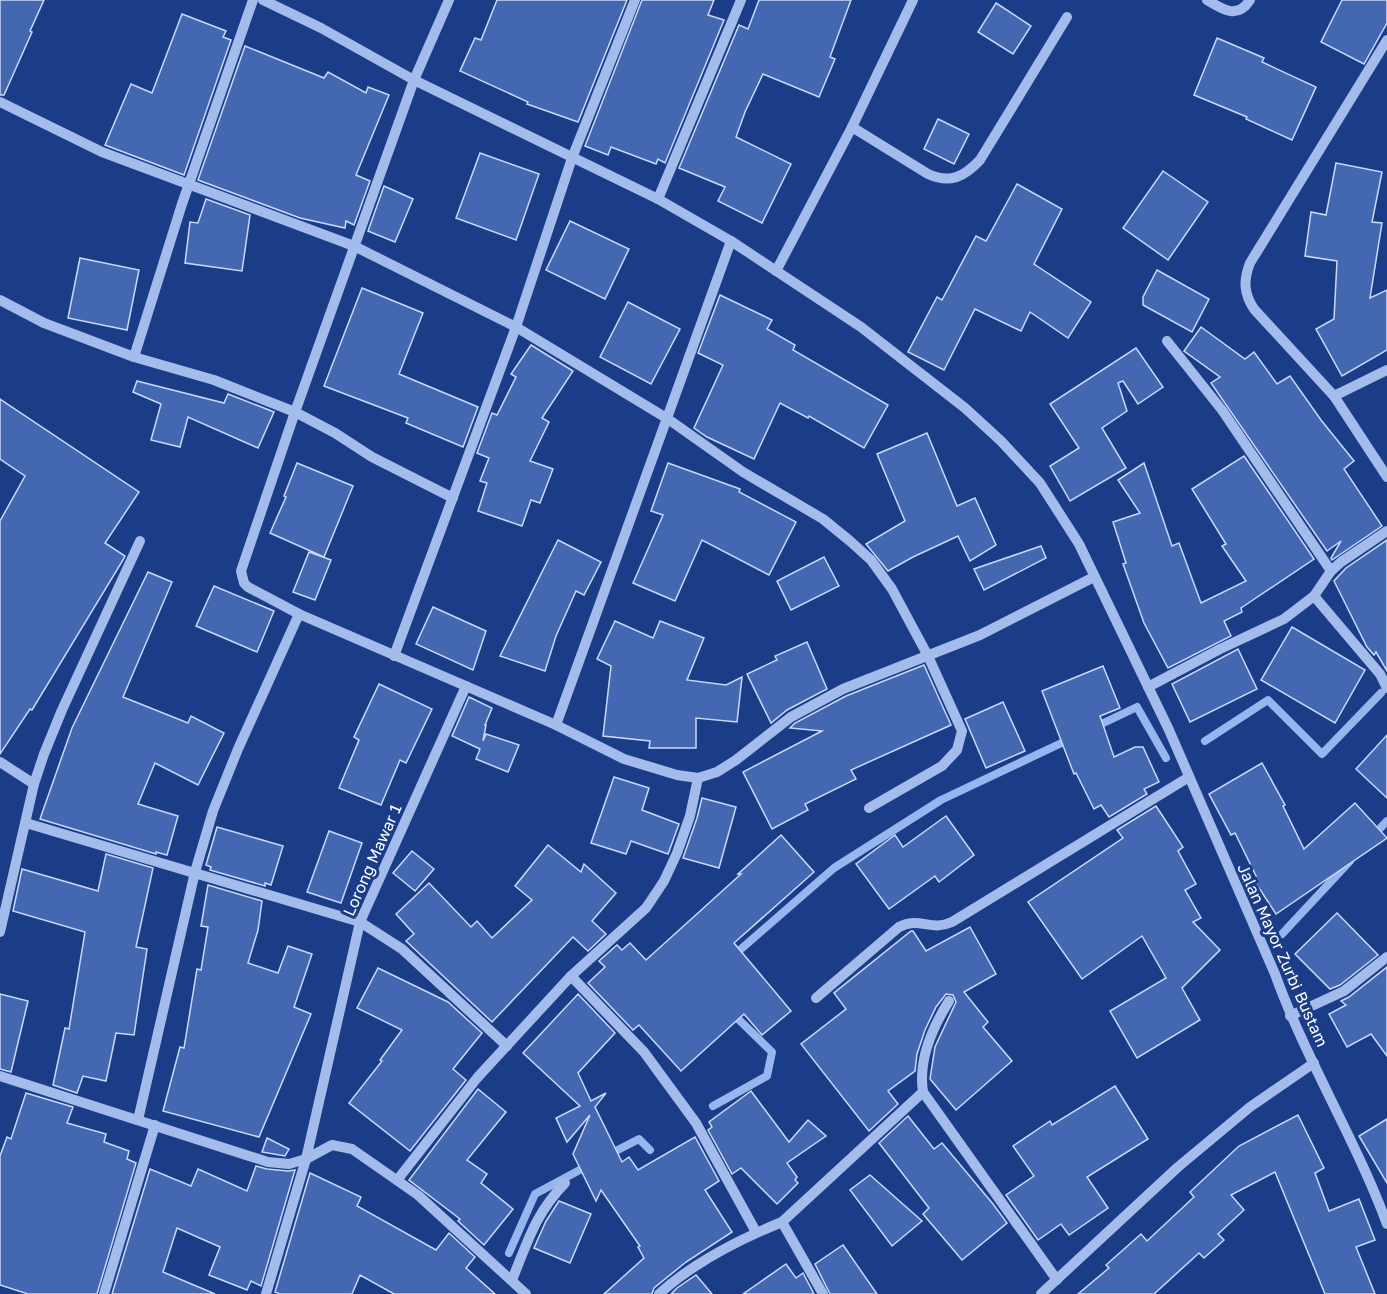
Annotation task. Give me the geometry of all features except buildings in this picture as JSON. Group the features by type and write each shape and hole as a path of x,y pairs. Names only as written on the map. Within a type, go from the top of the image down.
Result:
{"street":[{"path":"135,357 182,204 254,0"},
{"name":"Jalan Mayor Zurbi Bustam","path":"263,0 321,28 414,80 657,199 731,241 861,327 965,408 1001,441 1040,483 1079,544 1169,730 1275,974 1290,1016 1385,1209 1387,1224"},
{"path":"449,0 414,80 295,412 241,571 244,583 248,587 298,614 556,725 624,759 676,775 699,778 717,772 791,717 843,689 980,635 1094,577"},
{"path":"394,656 516,327 572,158 634,0"},
{"path":"657,199 741,0"},
{"path":"776,271 852,127 913,0"},
{"path":"1207,0 1225,11 1235,12 1245,8 1250,0"},
{"path":"852,127 938,179 959,178 969,172 980,160 1067,17"},
{"path":"1387,40 1258,250 1245,274 1244,287 1247,299 1254,309 1334,396 1387,477"},
{"path":"0,102 102,152 354,246 516,327 668,419 743,472 823,519 871,560 892,589 928,656 962,731 957,750 942,766 869,808"},
{"path":"556,725 731,241"},
{"path":"0,300 44,323 135,357 213,380 295,412 335,433 372,457 453,498"},
{"path":"1167,341 1222,410 1331,571"},
{"path":"1334,396 1387,370"},
{"path":"1148,687 1220,648 1284,618 1314,596 1331,571 1387,531"},
{"path":"0,932 34,784 62,710 140,542"},
{"path":"1314,596 1380,674 1387,688"},
{"path":"138,1120 195,872 213,811 237,749 298,614"},
{"name":"Lorong Mawar 1","path":"266,1294 306,1159 360,922 466,686"},
{"path":"0,762 34,784"},
{"path":"816,998 899,927 912,922 938,927 952,922 1189,777"},
{"path":"398,1179 477,1078 571,976 646,908 664,881 677,854 690,816 699,778"},
{"path":"26,823 360,922 402,949 507,1046"},
{"path":"1290,1016 1344,991 1387,957"},
{"path":"571,976 644,1052 689,1114 756,1232"},
{"path":"949,1001 938,1018 927,1048 921,1074 923,1092 1057,1280"},
{"path":"1041,1294 1187,1159 1250,1107 1314,1063"},
{"path":"0,1076 268,1162 289,1164 306,1159 332,1145 352,1149 398,1179 526,1294"},
{"path":"659,1294 694,1267 756,1232 782,1222 923,1092"},
{"path":"104,1294 155,1125"},
{"path":"512,1280 538,1217 553,1195 565,1183"},
{"path":"782,1222 824,1294"}],"waterway":[{"path":"1205,741 1268,700 1322,754 1381,693"},
{"path":"1093,728 1137,707 1166,758"},
{"path":"733,956 834,868 941,800 1070,739"},
{"path":"1373,836 1387,821"},
{"path":"1282,934 1350,861"},
{"path":"713,1106 767,1076 772,1052 731,1012"},
{"path":"608,1155 639,1139 650,1150"},
{"path":"509,1253 535,1194 589,1165"}]}
